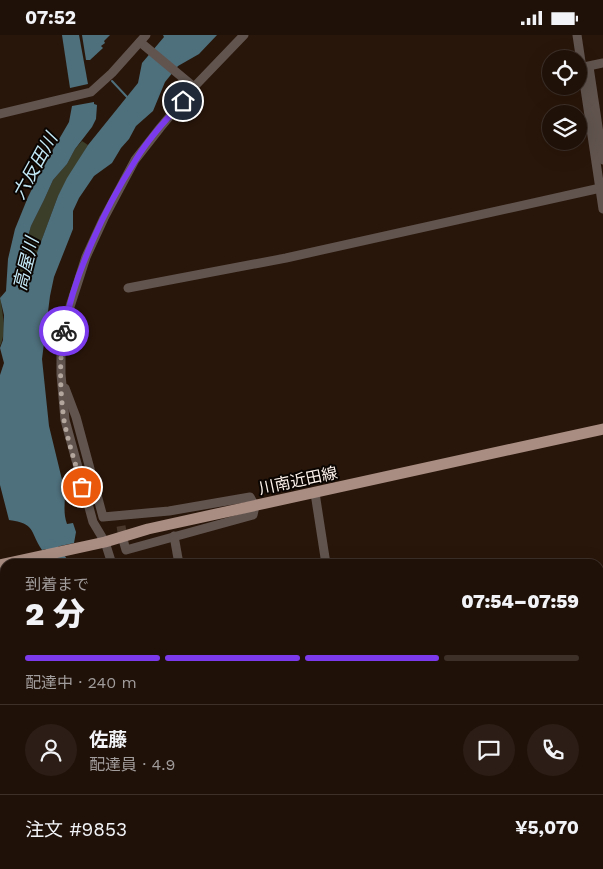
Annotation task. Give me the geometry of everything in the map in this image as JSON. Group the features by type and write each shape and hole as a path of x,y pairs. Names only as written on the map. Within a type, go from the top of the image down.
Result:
{"main road":[{"name":"川南近田線","path":"33,559 148,529 603,429"}],"street":[{"path":"109,559 100,543 82,487 64,420 61,346 66,319 86,257 104,217 135,161 192,85 244,35"},
{"path":"577,35 580,50"},
{"path":"0,114 91,92 143,40 192,85"},
{"path":"587,67 603,63"},
{"path":"587,86 603,160"},
{"path":"587,94 603,209"},
{"path":"128,288 286,258 587,192 601,186"},
{"path":"61,374 64,376 65,388 76,417 103,517 170,511 250,497 255,506 253,515 126,549 124,543"},
{"path":"315,493 325,559"},
{"path":"120,515 121,526"},
{"path":"174,536 178,559"}],"green space":[{"path":"82,141 88,145 58,196 26,282 22,289 19,290 17,281 19,269 31,226 53,180 67,164"},
{"path":"0,293 4,333 0,346"}],"water":[{"path":"62,35 79,35 88,84 70,88"},
{"path":"82,35 110,35 101,46 103,48 90,60 86,60"},
{"path":"163,35 217,35 199,54 178,66 165,82 153,111 136,126 112,163 94,176 79,198 73,211 73,229 54,277 50,296 42,359 49,426 65,492 64,508 66,520 67,524 73,523 76,532 74,543 42,550 28,526 9,520 0,485 0,375 4,363 0,348 3,340 4,315 0,298 6,291 8,259 15,229 44,165 69,122 72,106 94,102 97,105 96,119 92,127 75,149 67,164 53,180 31,226 19,269 17,281 19,290 22,289 26,282 58,196 67,178 88,145 138,83 142,63 164,37"}],"waterway":[{"path":"112,81 127,97"},
{"name":"高屋川","path":"50,545 60,559"}],"tunnel":[{"path":"121,526 124,543"}],"way so far":[{"path":"64,331 61,346 61,374 64,420 82,487"}],"route":[{"path":"64,331 66,319 86,257 104,217 135,161 183,101"}],"water label":[{"name":"六反田川","path":"35,166"}]}
